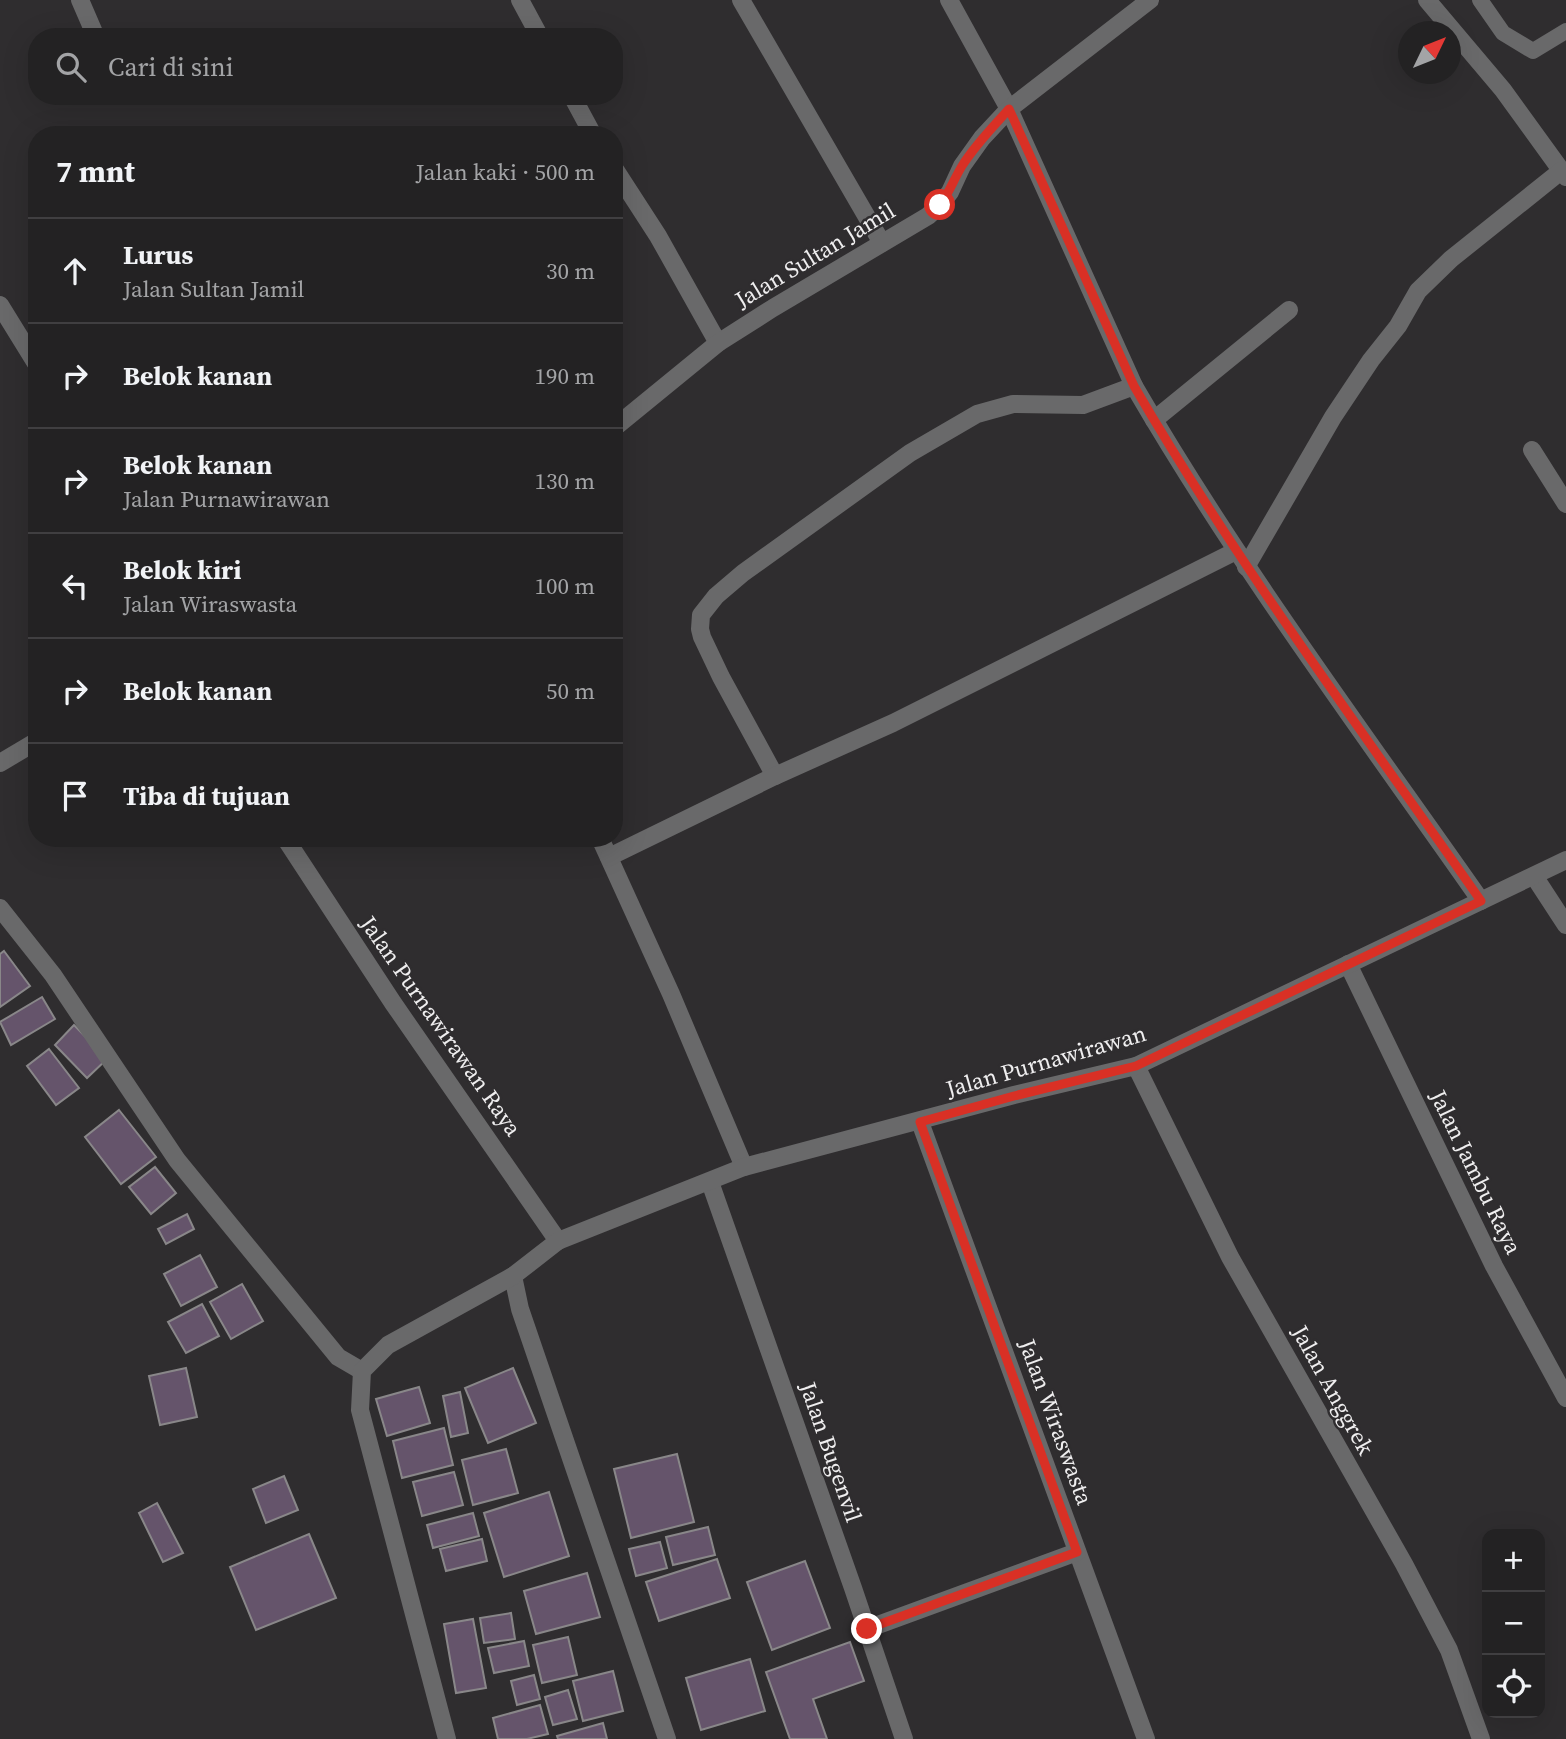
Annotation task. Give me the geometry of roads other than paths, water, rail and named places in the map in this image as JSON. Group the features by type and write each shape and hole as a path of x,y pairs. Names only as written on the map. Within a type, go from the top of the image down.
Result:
{"street":[{"path":"80,0 92,28"},
{"path":"520,0 535,28"},
{"path":"741,0 882,243"},
{"path":"949,0 1009,109 1134,386 1154,420 1246,567 1481,901"},
{"name":"Jalan Sultan Jamil","path":"623,421 718,343 928,216 950,192 962,166 982,138 1009,109 1150,0"},
{"path":"1246,567 1333,417 1371,360 1398,326 1418,291 1451,259 1564,174 1503,90 1427,0"},
{"path":"577,105 588,126"},
{"path":"623,182 658,236 718,343"},
{"path":"0,304 28,350"},
{"path":"1154,420 1289,310"},
{"path":"775,776 702,637 701,615 716,596 743,573 910,453 977,414 1013,404 1083,405 1134,386"},
{"path":"1532,450 1566,504"},
{"path":"610,857 775,776 893,723 1236,551"},
{"path":"0,763 28,746"},
{"name":"Jalan Purnawirawan Raya","path":"291,847 393,1003 558,1241"},
{"path":"605,847 744,1167"},
{"name":"Jalan Purnawirawan","path":"362,1371 388,1345 513,1276 558,1241 744,1167 1136,1066 1566,860"},
{"path":"1534,876 1566,925"},
{"path":"0,908 53,975 177,1160 338,1357 362,1371 360,1410 447,1739"},
{"name":"Jalan Jambu Raya","path":"1348,964 1494,1266 1566,1398"},
{"name":"Jalan Anggrek","path":"1136,1066 1230,1257 1404,1564 1449,1650 1482,1739"},
{"name":"Jalan Wiraswasta","path":"920,1122 1146,1739"},
{"name":"Jalan Bugenvil","path":"710,1182 904,1739"},
{"path":"513,1276 520,1309 667,1739"},
{"path":"867,1629 1077,1552"}],"lane":[{"path":"1480,0 1503,33 1533,51 1566,31"}]}
